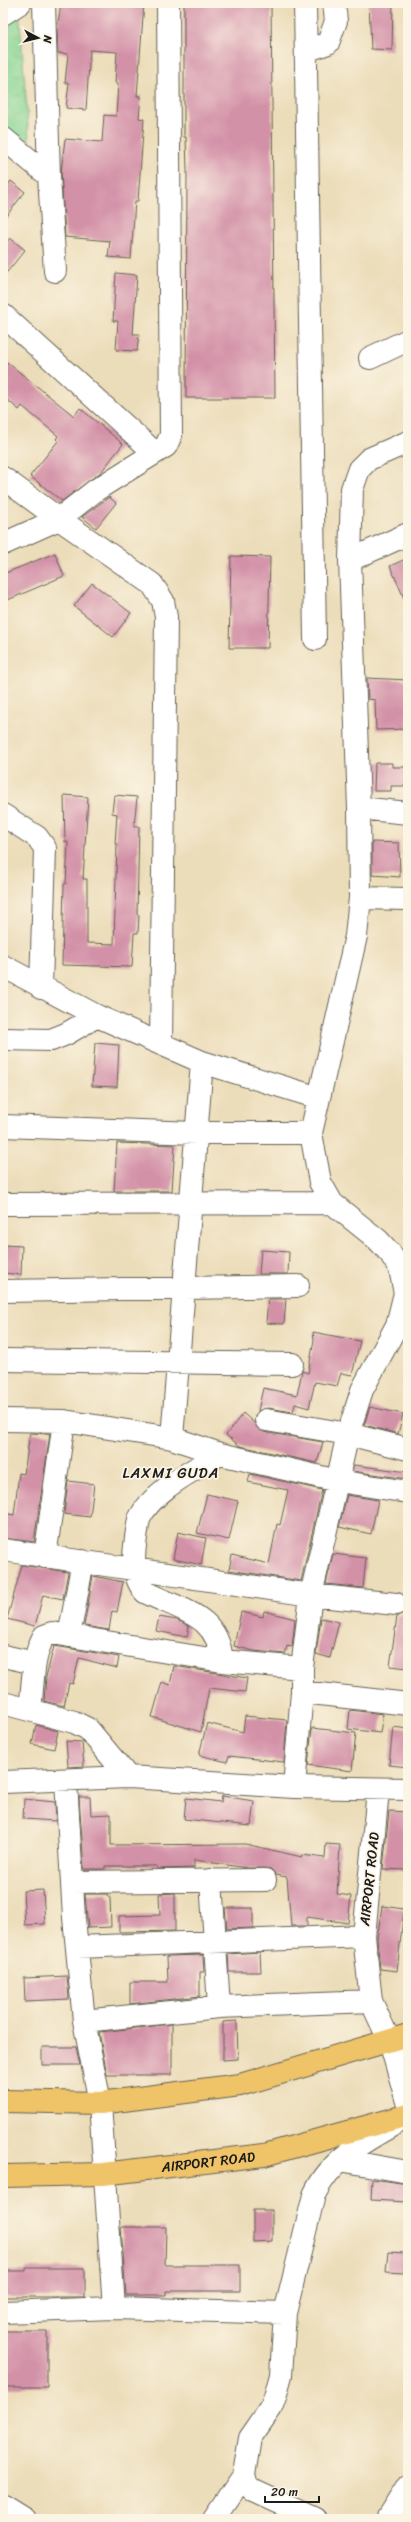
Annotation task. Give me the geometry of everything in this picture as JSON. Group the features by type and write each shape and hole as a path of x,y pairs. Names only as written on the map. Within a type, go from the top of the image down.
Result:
{"main road":[{"path":"3,2101 100,2103 240,2086 399,2038"},
{"name":"AIRPORT ROAD","path":"3,2176 103,2174 264,2155 408,2116"}],"street":[{"path":"3,14 20,3"},
{"path":"44,3 49,176 55,271"},
{"path":"3,544 59,519 96,490 154,452 166,446 171,435 168,3"},
{"path":"305,3 315,639"},
{"path":"306,51 328,44 336,21 334,3"},
{"path":"3,138 49,176"},
{"path":"3,315 154,452"},
{"path":"370,358 408,340"},
{"path":"294,1787 302,1692 302,1668 311,1595 348,1434 362,1390 397,1325 405,1293 400,1269 390,1253 378,1240 332,1203 320,1182 311,1133 356,936 360,898 359,808 350,560 352,488 359,469 369,458 408,442"},
{"path":"3,478 152,584 163,601 166,617 161,1044"},
{"path":"350,560 408,534"},
{"path":"359,808 408,813"},
{"path":"3,815 37,837 45,848 41,988"},
{"path":"360,898 408,899"},
{"path":"3,966 41,988 97,1016 202,1062 319,1098"},
{"path":"3,1039 51,1040 66,1034 97,1016"},
{"path":"172,1438 192,1205 202,1062"},
{"path":"3,1126 196,1133 311,1133"},
{"path":"3,1204 192,1205 332,1203"},
{"path":"3,1291 298,1286"},
{"path":"3,1360 179,1361 292,1364"},
{"path":"3,1420 64,1421 172,1438 220,1454 338,1480 408,1492"},
{"path":"266,1420 348,1434 408,1449"},
{"path":"45,1556 64,1421"},
{"path":"220,1454 162,1492 146,1507 139,1519 134,1568 139,1584 146,1592 206,1621 216,1634 221,1645 222,1662"},
{"path":"3,1550 311,1595 396,1604"},
{"path":"69,1636 83,1561"},
{"path":"30,1710 35,1663 44,1636 52,1633 222,1662 302,1668"},
{"path":"3,1656 35,1663"},
{"path":"302,1692 408,1704"},
{"path":"3,1703 74,1722 88,1729 128,1777"},
{"path":"3,1782 66,1781 128,1777 294,1787 378,1790 408,1789"},
{"path":"66,1781 72,1882 84,2021 100,2103 103,2174 114,2308"},
{"name":"AIRPORT ROAD","path":"378,1790 364,1936 371,2001 399,2038 408,2105"},
{"path":"211,1880 219,2007"},
{"path":"72,1882 265,1880"},
{"path":"77,1947 364,1936"},
{"path":"84,2021 219,2007 371,2001"},
{"path":"214,2519 244,2475 250,2438 271,2408 281,2375 285,2313 314,2195 320,2182 340,2160 355,2147 408,2116"},
{"path":"340,2160 408,2172"},
{"path":"3,2312 114,2308 285,2313"},
{"path":"244,2475 248,2485 254,2491 315,2519"},
{"path":"387,2519 408,2486"},
{"path":"3,2506 24,2519"}],"green space":[{"path":"19,9 31,165 3,140 3,19"}],"building":[{"path":"61,3 144,3 137,96 141,96 139,118 144,119 138,201 135,201 131,259 108,257 110,241 65,237 61,172 65,139 102,142 104,115 116,116 118,83 115,83 117,52 90,50 86,110 66,108 69,83 65,83 68,54 58,53 57,30"},
{"path":"184,3 271,3 275,398 186,398 187,170 186,137 184,137"},
{"path":"369,3 393,3 392,50 371,49"},
{"path":"11,181 25,192 3,220 3,191"},
{"path":"10,238 25,250 3,277 3,247"},
{"path":"116,273 137,275 133,334 139,334 137,351 116,350 118,321 113,321"},
{"path":"3,359 74,416 80,408 123,444 101,472 62,501 30,476 58,441 56,439 58,436 22,406 19,410 3,396"},
{"path":"109,497 116,503 96,528 82,517"},
{"path":"55,553 64,576 3,602 3,574"},
{"path":"231,556 270,557 268,648 229,648"},
{"path":"408,558 408,607 390,566"},
{"path":"92,583 131,613 113,637 74,606"},
{"path":"367,678 408,680 408,729 376,730 375,700 368,699"},
{"path":"375,763 392,763 392,767 408,767 408,786 391,786 391,791 374,791"},
{"path":"64,795 88,797 83,879 87,879 87,943 114,944 117,844 115,844 117,814 112,813 114,795 137,797 134,826 139,826 137,915 139,915 138,933 134,933 132,967 62,965 64,884 66,884 68,842 65,842"},
{"path":"372,842 399,843 400,877 372,875"},
{"path":"95,1043 119,1045 117,1087 92,1086"},
{"path":"117,1143 175,1145 172,1191 114,1191"},
{"path":"3,1245 22,1246 21,1275 3,1273"},
{"path":"261,1250 289,1252 288,1274 259,1274"},
{"path":"268,1299 286,1299 284,1324 266,1323"},
{"path":"313,1332 360,1341 352,1375 341,1373 337,1386 315,1382 309,1408 295,1404 293,1412 268,1408 258,1411 263,1388 297,1395 302,1371 308,1373 314,1340"},
{"path":"370,1407 403,1414 398,1434 364,1425"},
{"path":"243,1413 264,1432 323,1442 317,1463 240,1446 226,1435"},
{"path":"30,1433 50,1434 34,1542 3,1538 3,1513 14,1515 19,1473 24,1474"},
{"path":"354,1465 408,1472 408,1479 352,1471"},
{"path":"250,1474 322,1490 301,1581 229,1570 232,1555 269,1564 277,1524 280,1525 288,1490 248,1482"},
{"path":"68,1481 94,1484 90,1517 64,1514"},
{"path":"207,1494 238,1501 229,1540 197,1533"},
{"path":"347,1495 378,1500 371,1534 339,1527"},
{"path":"178,1532 206,1538 201,1565 173,1559"},
{"path":"333,1554 366,1558 363,1588 326,1584"},
{"path":"22,1565 68,1572 63,1599 43,1595 35,1626 7,1619"},
{"path":"93,1576 123,1582 117,1612 112,1611 109,1630 84,1626"},
{"path":"408,1607 408,1668 390,1666 397,1616 406,1612"},
{"path":"264,1611 295,1619 292,1647 287,1646 285,1654 254,1651 234,1646 241,1612 263,1617"},
{"path":"159,1617 177,1620 189,1626 187,1637 156,1631"},
{"path":"321,1618 339,1622 330,1658 316,1654"},
{"path":"54,1646 119,1657 117,1668 79,1658 73,1684 69,1683 64,1706 44,1701 46,1677"},
{"path":"174,1666 247,1678 245,1692 209,1688 201,1732 152,1717 162,1682 170,1685"},
{"path":"350,1710 383,1714 380,1733 348,1729"},
{"path":"245,1716 287,1720 284,1762 229,1756 227,1762 199,1755 207,1723 243,1732"},
{"path":"36,1725 58,1731 54,1749 32,1744"},
{"path":"393,1727 408,1729 408,1767 389,1765"},
{"path":"312,1728 356,1733 352,1771 308,1765"},
{"path":"66,1741 82,1742 84,1766 68,1767"},
{"path":"222,1796 254,1801 251,1826 184,1819 186,1798 221,1802"},
{"path":"79,1797 90,1797 91,1815 111,1814 111,1845 245,1844 302,1857 302,1855 325,1858 326,1844 340,1845 337,1894 351,1896 348,1923 307,1917 307,1926 291,1926 287,1877 276,1875 271,1869 247,1868 194,1860 194,1868 157,1869 157,1866 105,1866 105,1869 84,1869"},
{"path":"24,1799 55,1802 56,1821 23,1819"},
{"path":"389,1811 408,1812 406,1870 383,1869"},
{"path":"43,1890 45,1924 25,1925 23,1891"},
{"path":"175,1893 175,1931 119,1932 119,1916 160,1915 159,1894"},
{"path":"85,1894 107,1894 108,1897 110,1897 111,1927 88,1928"},
{"path":"382,1906 404,1909 397,1971 380,1969 377,1939"},
{"path":"225,1908 253,1908 253,1928 227,1929"},
{"path":"260,1952 261,1972 229,1972 228,1954"},
{"path":"203,1955 204,1972 200,1972 200,1996 130,2004 130,1982 168,1982 167,1956"},
{"path":"67,1976 69,1999 25,2001 24,1978"},
{"path":"237,2021 238,2059 223,2060 223,2022"},
{"path":"172,2024 172,2075 107,2075 99,2032"},
{"path":"42,2047 76,2047 80,2065 42,2065"},
{"path":"372,2179 408,2184 408,2202 371,2200"},
{"path":"253,2210 272,2210 272,2241 253,2242"},
{"path":"121,2227 166,2227 165,2265 240,2265 240,2291 166,2291 166,2295 126,2295"},
{"path":"388,2252 405,2253 404,2273 386,2272"},
{"path":"26,2268 85,2268 85,2297 3,2297 3,2271 26,2271"},
{"path":"3,2331 47,2331 47,2387 3,2387"}],"district":[{"name":"LAXMI GUDA","path":"171,1473"}]}
